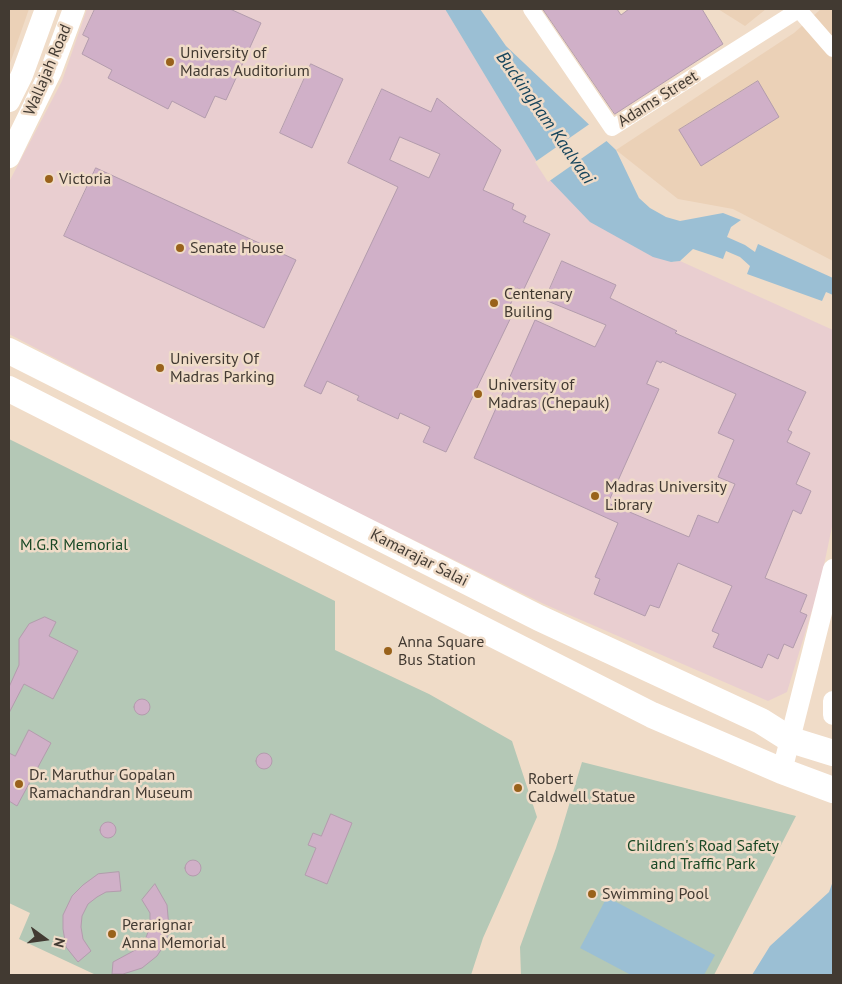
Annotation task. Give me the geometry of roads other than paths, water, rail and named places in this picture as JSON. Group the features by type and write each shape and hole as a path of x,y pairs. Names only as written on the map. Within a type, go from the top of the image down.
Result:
{"main road":[{"name":"Wallajah Road","path":"9,101 22,75 46,9"},
{"name":"Wallajah Road","path":"9,157 51,71 74,9"},
{"name":"Kamarajar Salai","path":"9,351 539,618 761,721 791,740 833,753"},
{"name":"Kamarajar Salai","path":"9,389 652,715 782,771 833,790"}],"street":[{"name":"Adams Street","path":"531,9 612,128 800,9"},
{"path":"800,9 833,49"},
{"path":"782,771 833,569"},
{"path":"833,700 833,715"}],"water":[{"name":"Buckingham Kaalvaai","path":"445,9 480,9 506,46 616,150 639,198 650,208 666,217 680,221 723,213 741,220 731,227 727,237 755,252 758,244 833,278 833,295 826,292 822,301 747,274 750,266 740,257 726,251 723,259 693,249 680,261 671,262 653,257 590,222 545,175"},
{"path":"833,881 833,975 752,975 770,946 829,892"},
{"path":"607,897 715,955 704,975 631,975 580,948"}],"place":[{"name":"University of Madras Auditorium","path":"170,62"},
{"name":"Victoria","path":"49,179"},
{"name":"Senate House","path":"180,248"},
{"name":"Centenary Builing","path":"494,303"},
{"name":"University Of Madras Parking","path":"160,368"},
{"name":"University of Madras (Chepauk)","path":"478,394"},
{"name":"Madras University Library","path":"595,496"},
{"name":"Anna Square Bus Station","path":"388,651"},
{"name":"Dr. Maruthur Gopalan Ramachandran Museum","path":"19,784"},
{"name":"Robert Caldwell Statue","path":"518,788"},
{"name":"Swimming Pool","path":"592,894"},
{"name":"Perarignar Anna Memorial","path":"112,934"}],"park label":[{"name":"M.G.R Memorial","path":"74,545"},
{"name":"Children's Road Safety and Traffic Park","path":"703,855"}]}
